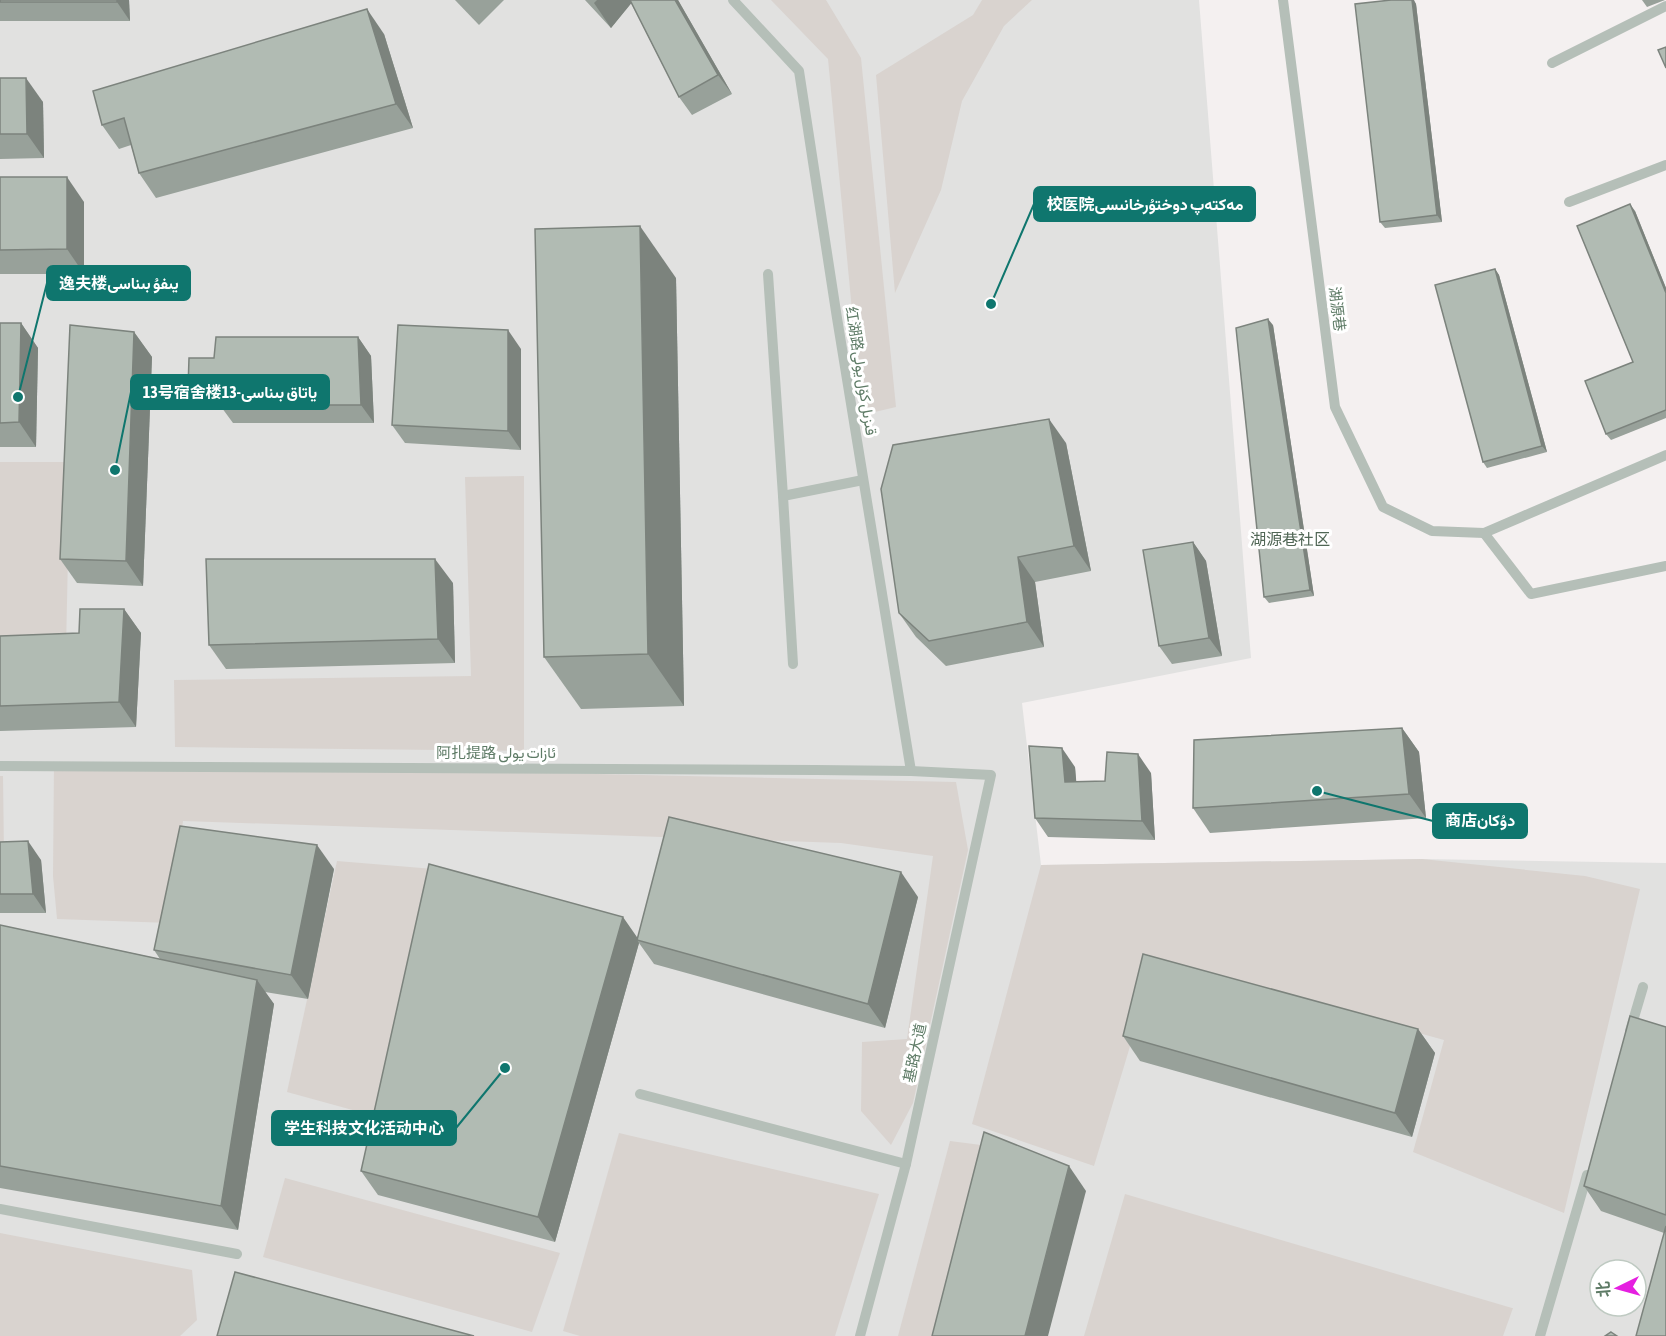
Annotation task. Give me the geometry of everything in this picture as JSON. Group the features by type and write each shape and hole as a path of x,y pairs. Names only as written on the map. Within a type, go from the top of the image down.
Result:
{"street":[{"name":"红湖路قىزىل كۆل يولى","path":"733,0 799,71 911,771"},
{"name":"湖源巷","path":"1283,0 1335,407 1383,507 1432,531 1484,533"},
{"path":"1552,63 1666,6"},
{"path":"1569,202 1666,165"},
{"path":"768,274 793,664"},
{"path":"1666,455 1484,533 1531,594 1666,566"},
{"path":"783,495 863,480"},
{"name":"阿扎提路 ئازات يولى","path":"0,766 911,771 992,775"},
{"name":"基路大道","path":"860,1336 906,1164 992,775"},
{"path":"1626,1043 1643,987"},
{"path":"640,1094 906,1164"},
{"path":"1540,1336 1590,1167"},
{"path":"0,1209 237,1254"}],"shaded area":[{"path":"0,0 1199,0 1251,658 1022,703 1041,865 1422,859 1666,863 1666,1336 0,1336"},
{"path":"771,0 826,0 861,58 896,407 862,415 828,59"},
{"path":"982,0 1032,0 1004,26 962,101 941,190 895,293 876,75 973,15"},
{"path":"0,462 70,462 66,650 0,649"},
{"path":"524,476 524,751 175,747 174,680 471,676 465,477"},
{"path":"54,762 956,782 968,850 913,1103 891,1145 861,1111 862,1042 907,1039 933,856 841,843 183,821 170,923 57,919 53,876"},
{"path":"0,776 3,776 4,853 0,853"},
{"path":"1422,859 1585,876 1640,889 1564,1213 1413,1152 1444,1040 1156,960 1094,1166 972,1124 1041,865"},
{"path":"337,861 446,870 378,1117 287,1092"},
{"path":"619,1133 879,1194 835,1336 580,1336 563,1331"},
{"path":"950,1141 989,1146 935,1336 898,1336"},
{"path":"285,1178 560,1253 532,1332 263,1257"},
{"path":"1125,1194 1513,1308 1503,1336 1084,1336"},
{"path":"0,1233 192,1270 197,1320 180,1336 0,1336"}],"building":[{"path":"0,0 117,0 117,2 0,2"},
{"path":"630,0 675,0 718,75 679,97"},
{"path":"1412,0 1437,215 1380,222 1355,4"},
{"path":"367,9 396,104 139,173 124,118 102,125 93,91"},
{"path":"1666,47 1666,68 1658,50"},
{"path":"0,78 26,78 27,134 0,134"},
{"path":"0,177 67,177 67,249 0,250"},
{"path":"1630,204 1666,293 1666,410 1606,434 1585,381 1633,362 1577,226"},
{"path":"640,226 648,654 544,657 535,229"},
{"path":"1495,269 1542,446 1483,462 1435,285"},
{"path":"1268,319 1310,590 1264,597 1236,328"},
{"path":"0,323 21,323 19,422 0,423"},
{"path":"70,325 134,332 126,561 60,559"},
{"path":"398,325 508,330 508,431 392,425"},
{"path":"216,337 358,337 361,405 220,405 219,389 188,389 189,358 214,358"},
{"path":"1049,419 1074,546 1018,557 1027,622 929,641 899,613 881,489 893,445"},
{"path":"1193,542 1209,638 1159,646 1143,550"},
{"path":"206,559 435,559 438,639 209,645"},
{"path":"80,609 124,609 119,702 0,706 0,636 79,633"},
{"path":"1402,728 1409,794 1193,808 1194,740"},
{"path":"1029,746 1062,748 1065,782 1105,781 1107,752 1138,754 1142,821 1035,818"},
{"path":"669,817 901,872 868,1004 637,940"},
{"path":"180,826 317,845 291,975 154,950"},
{"path":"28,841 33,894 0,894 0,842"},
{"path":"429,864 623,917 538,1217 361,1171"},
{"path":"0,925 257,980 221,1206 0,1166"},
{"path":"1143,954 1418,1029 1395,1113 1123,1036"},
{"path":"1630,1016 1666,1027 1666,1215 1584,1186"},
{"path":"984,1132 1069,1166 1025,1336 932,1336"},
{"path":"1666,1226 1666,1336 1636,1336 1641,1318 1648,1318 1648,1292"},
{"path":"235,1272 474,1336 217,1336"},
{"path":"1611,1332 1617,1336 1605,1336"}],"place":[{"name":"校医院مەكتەپ دوختۇرخانىسى","path":"991,304"},
{"name":"逸夫楼يىفۇ بىناسى","path":"18,397"},
{"name":"13号宿舍楼13-ياتاق بىناسى","path":"115,470"},
{"name":"商店دۇكان","path":"1317,791"},
{"name":"学生科技文化活动中心","path":"505,1068"}],"district":[{"name":"湖源巷社区","path":"1290,539"}]}
